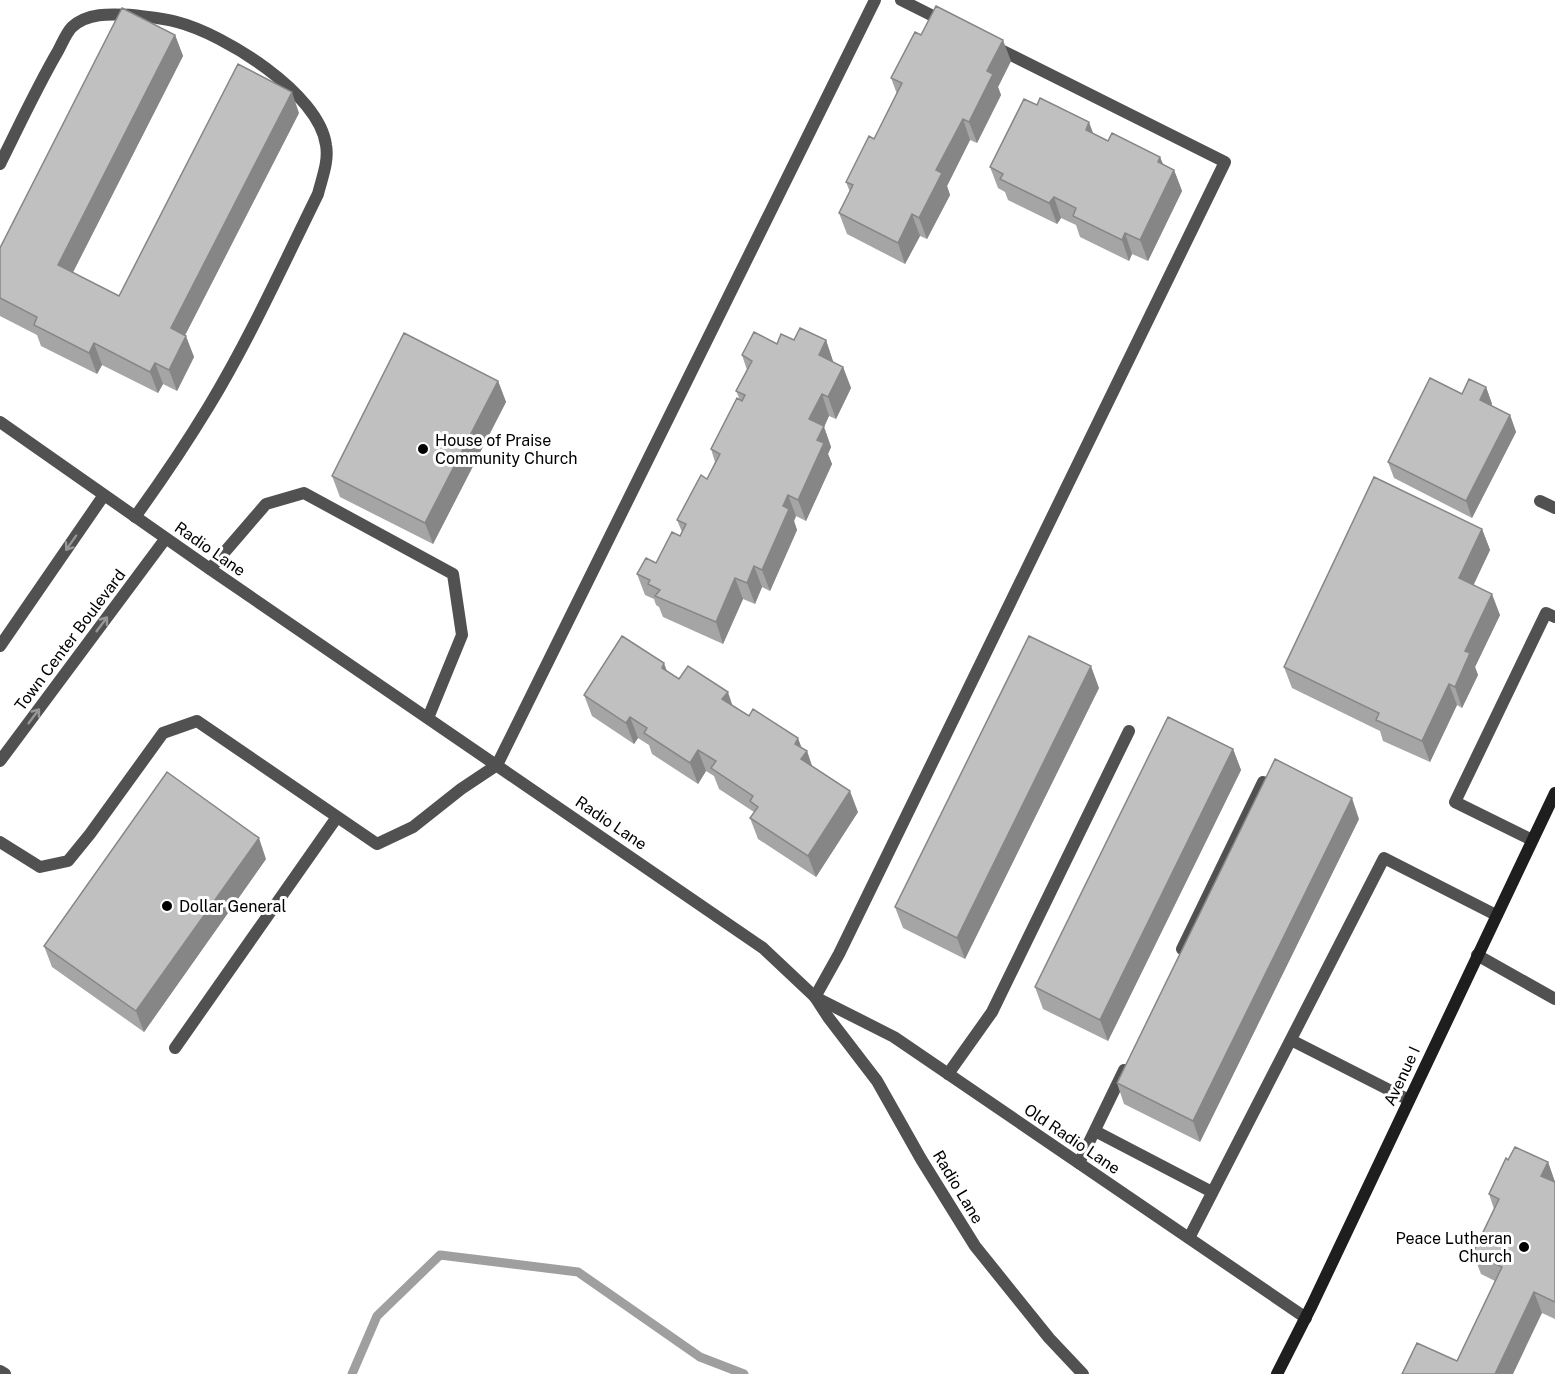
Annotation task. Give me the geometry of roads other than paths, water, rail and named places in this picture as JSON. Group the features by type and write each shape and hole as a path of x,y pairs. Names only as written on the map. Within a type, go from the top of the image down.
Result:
{"main road":[{"name":"Avenue I","path":"1278,1374 1555,793"}],"street":[{"path":"0,842 40,867 68,861 163,733 197,721 377,844 413,827 461,789 497,765 875,0"},
{"path":"901,0 953,26"},
{"path":"0,164 71,27 92,16 118,14 178,22 216,37 250,55 274,74 301,99 321,127 326,144 326,166 313,204 242,347 209,406 168,471 135,517"},
{"path":"815,997 844,943 1225,162 984,42"},
{"name":"Radio Lane","path":"0,422 210,569 763,948 815,997 877,1081 921,1159 975,1246 1005,1286 1083,1374"},
{"path":"210,569 266,504 304,493 453,574 462,635 428,718"},
{"path":"0,646 104,495"},
{"path":"1539,501 1555,508"},
{"name":"Town Center Boulevard","path":"0,760 166,538"},
{"path":"1532,840 1455,802 1546,613 1555,617"},
{"path":"948,1074 992,1012 1129,731"},
{"path":"1176,962 1263,782"},
{"path":"175,1048 337,817"},
{"path":"1189,1238 1384,858 1496,915"},
{"path":"1478,955 1555,999"},
{"name":"Old Radio Lane","path":"815,997 894,1037 1306,1318"},
{"path":"1291,1040 1409,1100"},
{"path":"1079,1163 1130,1057"},
{"path":"1095,1131 1212,1192"},
{"path":"0,1371 5,1374"}],"waterway":[{"path":"352,1374 377,1316 440,1255 578,1272 700,1357 744,1374"}],"place":[{"name":"House of Praise Community Church","path":"423,449"},
{"name":"Dollar General","path":"167,906"},
{"name":"Peace Lutheran Church","path":"1524,1247"}]}
